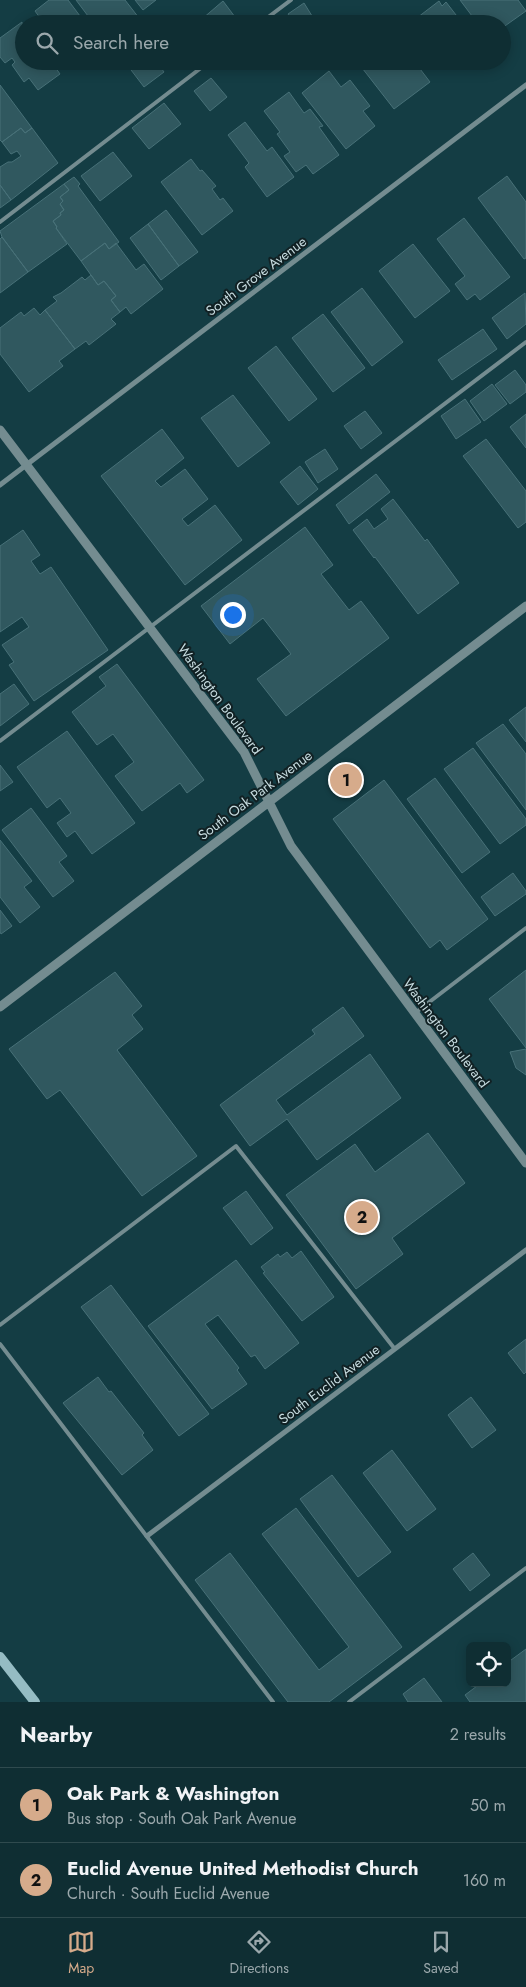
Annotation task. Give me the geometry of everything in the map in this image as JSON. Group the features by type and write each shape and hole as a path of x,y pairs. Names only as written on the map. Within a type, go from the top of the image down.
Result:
{"main road":[{"path":"0,1657 35,1702"}],"street":[{"name":"South Grove Avenue","path":"0,485 526,85"},
{"name":"Washington Boulevard","path":"0,430 244,752 291,846 526,1163"},
{"name":"South Oak Park Avenue","path":"0,1007 526,606"},
{"name":"South Euclid Avenue","path":"147,1536 526,1250"}],"lane":[{"path":"272,15 291,0"},
{"path":"0,222 198,70"},
{"path":"0,741 526,342"},
{"path":"414,1014 526,928"},
{"path":"0,1325 236,1146 394,1348"},
{"path":"0,1344 274,1702"},
{"path":"349,1702 526,1568"}],"building":[{"path":"49,0 68,0 79,15 38,15 35,11"},
{"path":"76,0 125,0 137,15 87,15"},
{"path":"135,0 156,0 143,10"},
{"path":"460,0 518,0 526,11 511,22 511,15 471,15"},
{"path":"223,1 234,15 207,15"},
{"path":"439,1 442,6 446,2 456,15 421,15"},
{"path":"304,3 311,15 289,15"},
{"path":"15,27 15,62 12,58 5,63 0,57 0,38"},
{"path":"16,70 57,70 60,74 38,90 29,78 24,82"},
{"path":"131,70 163,70 164,72 144,87"},
{"path":"364,70 421,70 430,82 394,109"},
{"path":"329,71 341,87 350,80 370,106 363,111 375,126 346,149 302,93"},
{"path":"211,78 227,97 210,111 194,91"},
{"path":"0,85 32,128 25,133 21,128 2,142 0,140"},
{"path":"289,92 304,113 310,109 323,126 319,127 339,155 313,174 306,165 296,172 284,156 290,152 277,134 280,132 264,111"},
{"path":"164,103 181,124 149,149 132,128"},
{"path":"245,122 267,151 272,147 294,177 267,197 245,167 249,163 228,135"},
{"path":"21,128 25,133 32,128 58,163 11,200 0,185 0,167 21,156 17,151 11,154 2,142"},
{"path":"113,152 132,176 100,201 81,176"},
{"path":"191,159 200,171 202,170 216,186 212,189 220,200 223,198 233,211 202,235 161,182"},
{"path":"507,176 526,202 526,258 524,259 478,198"},
{"path":"74,177 80,184 78,186 119,242 109,249 105,243 81,261 56,228 53,221 64,210 60,204 63,201 60,197 69,190 64,184"},
{"path":"64,184 69,190 60,197 63,201 60,204 64,210 53,221 67,244 28,272 2,237 0,231"},
{"path":"0,185 11,200 0,208"},
{"path":"166,210 198,252 179,266 148,224"},
{"path":"464,218 510,277 480,300 475,294 467,300 455,284 465,276 437,239"},
{"path":"148,224 179,266 161,280 130,238"},
{"path":"2,237 28,272 0,293 0,239"},
{"path":"105,243 109,249 116,243 136,270 144,264 163,289 131,314 126,307 120,312 111,300 116,296 104,281 98,285 81,261"},
{"path":"413,244 450,291 415,318 379,271"},
{"path":"91,275 98,285 104,281 116,296 111,300 120,312 111,319 116,324 89,345 86,341 75,349 45,310 57,301 53,297 82,277 85,280"},
{"path":"362,288 403,342 372,366 331,312"},
{"path":"525,293 526,324 507,339 492,318"},
{"path":"34,308 40,315 45,310 75,349 59,361 63,366 29,392 0,354 0,328 21,312 24,316"},
{"path":"323,314 365,368 333,392 292,338"},
{"path":"483,329 497,349 452,380 438,360"},
{"path":"276,346 317,399 289,421 248,368"},
{"path":"515,370 526,385 526,392 510,404 495,385"},
{"path":"492,384 507,404 484,421 470,401"},
{"path":"233,395 270,443 238,467 201,418"},
{"path":"465,399 481,422 456,439 441,416"},
{"path":"365,411 382,433 361,449 344,426"},
{"path":"526,414 526,448 510,427"},
{"path":"162,429 184,458 155,481 161,487 185,469 208,499 182,519 188,526 215,505 242,540 185,585 101,476"},
{"path":"486,439 526,491 526,522 518,528 463,456"},
{"path":"325,449 338,469 318,483 305,462"},
{"path":"300,466 318,489 298,505 280,482"},
{"path":"376,474 390,492 349,524 336,505"},
{"path":"393,499 425,541 427,539 459,583 418,614 353,530 367,519 374,529 388,519 381,509"},
{"path":"305,527 333,565 321,574 349,610 361,601 389,638 286,716 257,679 291,654 263,618 230,644 201,606"},
{"path":"23,530 40,555 31,561 40,574 51,567 108,650 34,701 9,665 14,662 2,645 29,627 22,617 0,632 0,546"},
{"path":"117,664 204,780 187,793 180,783 142,811 115,776 134,762 113,734 97,745 72,712 106,686 99,677"},
{"path":"14,684 29,704 0,726 0,694"},
{"path":"526,707 526,742 509,720"},
{"path":"503,724 526,754 526,810 476,743"},
{"path":"67,731 135,823 92,854 75,831 67,837 57,823 71,813 60,798 47,808 17,767"},
{"path":"473,748 526,819 526,825 500,844 444,769"},
{"path":"0,765 13,782 0,791"},
{"path":"435,778 490,852 462,873 407,799"},
{"path":"384,780 488,919 447,950 440,940 430,948 333,819"},
{"path":"31,808 67,856 59,862 74,881 53,897 2,830"},
{"path":"0,840 32,881 24,887 40,907 20,923 0,897"},
{"path":"513,873 526,891 526,894 495,916 481,897"},
{"path":"0,910 12,926 1,934 0,932"},
{"path":"526,970 526,1048 489,999"},
{"path":"115,972 142,1006 132,1015 143,1029 117,1050 197,1156 142,1196 60,1090 47,1099 9,1049"},
{"path":"343,1007 364,1036 276,1100 287,1115 370,1054 401,1098 317,1160 287,1119 250,1146 220,1105 315,1034 312,1030"},
{"path":"526,1049 526,1075 516,1068 510,1052"},
{"path":"428,1133 465,1183 392,1238 403,1254 356,1289 286,1195 355,1144 375,1172"},
{"path":"246,1191 273,1228 251,1245 223,1208"},
{"path":"301,1251 334,1297 302,1321 263,1273 265,1272 261,1267 278,1254 280,1257 287,1252 292,1258"},
{"path":"236,1260 299,1343 265,1369 255,1355 251,1357 218,1315 205,1324 239,1368 237,1370 247,1384 212,1409 148,1326"},
{"path":"111,1285 209,1414 179,1436 81,1307"},
{"path":"526,1339 526,1372 524,1374 508,1353"},
{"path":"98,1377 144,1433 142,1435 153,1450 122,1475 63,1403"},
{"path":"471,1397 496,1430 472,1448 448,1415"},
{"path":"392,1450 436,1509 407,1531 363,1473"},
{"path":"332,1475 391,1552 358,1577 300,1499"},
{"path":"296,1508 402,1647 329,1702 288,1702 195,1580 230,1553 319,1670 349,1647 262,1534"},
{"path":"473,1553 490,1575 470,1591 453,1569"},
{"path":"526,1649 526,1702 470,1702 465,1695 476,1687 511,1687 511,1660"},
{"path":"424,1678 442,1702 408,1702 403,1694"}],"place":[{"name":"Oak Park & Washington","path":"346,780"},
{"name":"Euclid Avenue United Methodist Church","path":"362,1217"}]}
